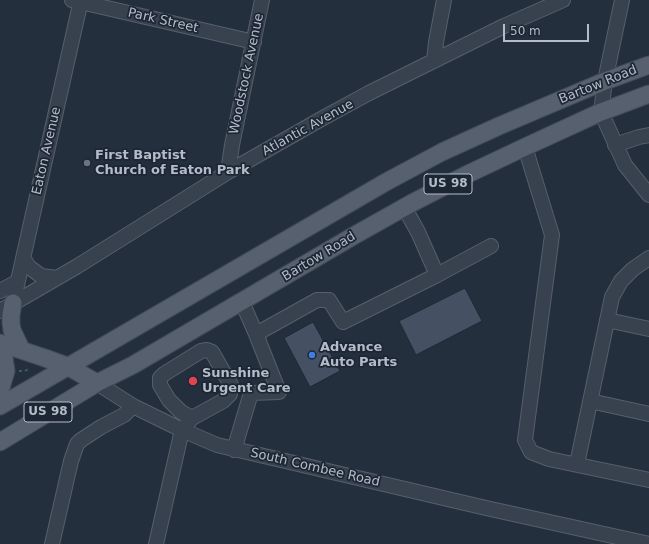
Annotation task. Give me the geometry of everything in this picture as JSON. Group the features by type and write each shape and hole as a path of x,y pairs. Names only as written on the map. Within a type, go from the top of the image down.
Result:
{"main road":[{"name":"Bartow Road","path":"0,406 386,182 442,152 605,81 649,65"},
{"name":"Bartow Road","path":"0,442 97,383 133,365 404,207 525,147 601,112 649,94"},
{"path":"7,307 11,315 12,330 21,349"},
{"name":"South Combee Road","path":"0,343 67,366 97,383"},
{"path":"0,354 4,358 6,371 0,391"}],"street":[{"name":"Woodstock Avenue","path":"228,172 232,145 262,0"},
{"path":"434,61 444,0"},
{"name":"Atlantic Avenue","path":"7,307 57,278 228,172 323,118 504,26 564,0"},
{"path":"622,0 605,81 601,112 625,165 649,195"},
{"name":"Park Street","path":"78,1 254,42"},
{"name":"Eaton Avenue","path":"7,307 18,282 78,1"},
{"path":"615,145 649,135"},
{"path":"525,147 552,235 525,440 531,452 549,459 649,480"},
{"path":"404,207 418,232 437,275"},
{"path":"256,334 317,300 329,300 342,322 437,275 491,246"},
{"path":"23,258 29,267 41,276 57,278"},
{"path":"577,464 612,297 621,281 633,269 649,258"},
{"path":"0,291 18,282"},
{"path":"234,450 251,392 279,392 242,302"},
{"path":"607,320 649,329"},
{"path":"156,544 182,430 192,418 223,401 230,394 231,386 212,352 207,350 201,351 160,378 160,385 169,400 181,412 192,418"},
{"name":"South Combee Road","path":"97,383 133,406 182,430 217,445 234,450 649,544"},
{"path":"590,401 649,414"},
{"path":"52,544 70,461 77,444 101,427 124,415 133,406"}],"path":[{"path":"25,371 32,366"}],"building":[{"path":"465,288 482,321 416,355 399,321"},
{"name":"Advance Auto Parts","path":"313,322 340,371 310,387 284,338"}],"place":[{"name":"First Baptist Church of Eaton Park","path":"87,163"},
{"name":"Advance Auto Parts","path":"312,355"},
{"name":"Sunshine Urgent Care","path":"193,381"}]}
